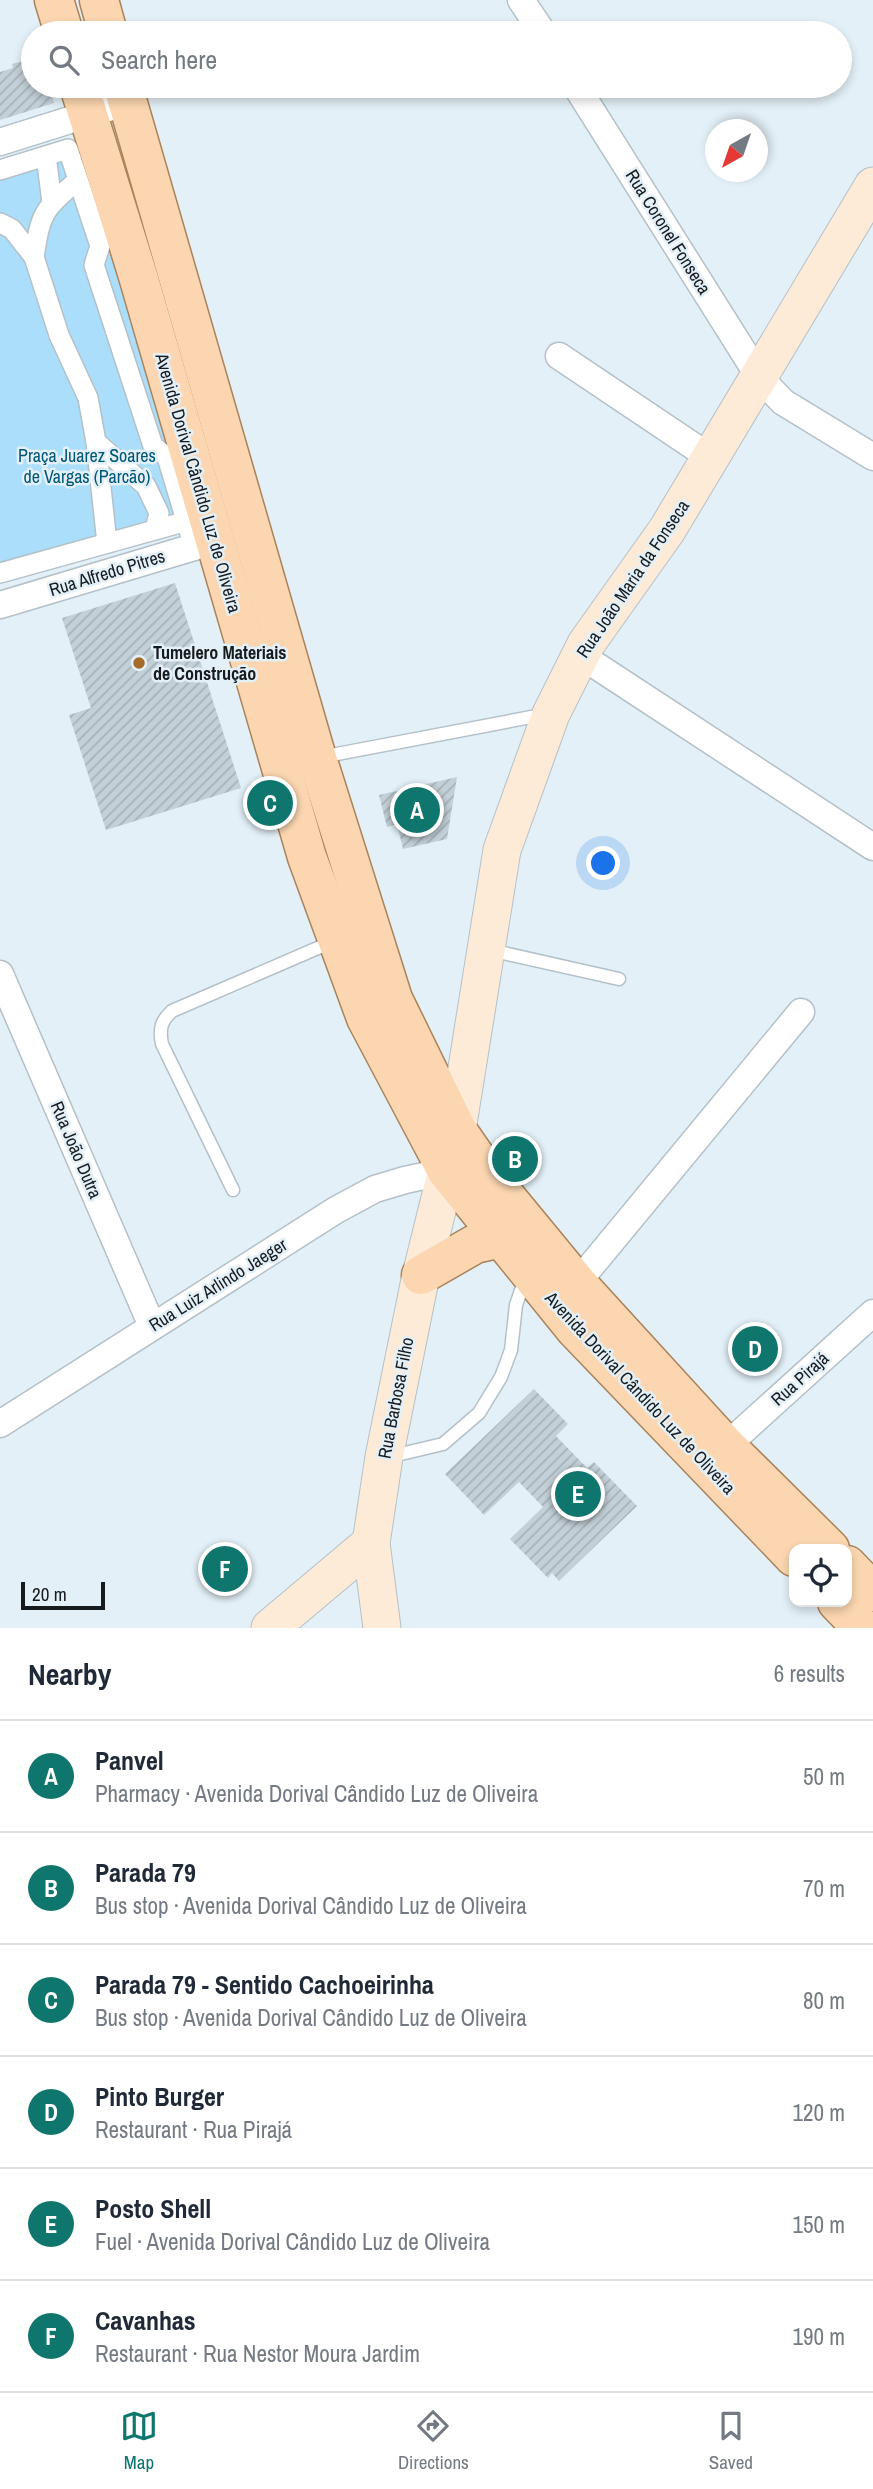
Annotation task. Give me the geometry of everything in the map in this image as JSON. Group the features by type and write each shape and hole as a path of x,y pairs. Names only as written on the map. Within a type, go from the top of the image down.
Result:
{"main road":[{"path":"54,0 60,21"},
{"path":"99,0 105,21"},
{"name":"Avenida Dorival Cândido Luz de Oliveira","path":"126,98 317,758 393,999 457,1130 488,1175 577,1283 726,1446 825,1544"},
{"name":"Avenida Dorival Cândido Luz de Oliveira","path":"73,119 138,276 199,536 307,857 366,1018 447,1171 575,1329 789,1552"},
{"name":"Rua João Maria da Fonseca","path":"447,1171 457,1130 502,850 551,714 586,644 667,530 873,186"},
{"name":"Rua Barbosa Filho","path":"382,1628 371,1543 384,1457 421,1275 447,1171"},
{"path":"421,1275 475,1244 501,1238"},
{"path":"270,1628 371,1543"},
{"path":"852,1570 873,1592"},
{"path":"842,1607 862,1628"}],"street":[{"path":"522,0 535,21"},
{"path":"0,142 73,119 117,98"},
{"name":"Rua Coronel Fonseca","path":"584,98 760,378 783,402 873,457"},
{"path":"0,170 46,156 73,119"},
{"path":"0,573 155,530 199,536 167,457 153,446 94,265 100,246 78,180 73,119"},
{"path":"46,156 52,202"},
{"path":"34,257 40,220 52,202 78,180"},
{"path":"6,226 40,220"},
{"path":"6,226 34,257 59,335 88,398 96,442 107,543"},
{"path":"559,356 711,458"},
{"path":"96,442 146,486 159,513 155,530"},
{"name":"Rua Alfredo Pitres","path":"0,605 199,536"},
{"path":"580,655 873,847"},
{"name":"Rua João Dutra","path":"0,974 152,1326"},
{"path":"577,1283 801,1012"},
{"name":"Rua Luiz Arlindo Jaeger","path":"0,1424 336,1210 375,1189 447,1171"},
{"name":"Rua Pirajá","path":"726,1446 873,1313"}],"lane":[{"path":"317,758 551,714"},
{"path":"233,1190 162,1044 159,1031 163,1019 172,1011 337,939"},
{"path":"486,949 619,979"},
{"path":"384,1457 443,1444 479,1413 501,1377 510,1350 516,1305 527,1270"}],"green space":[{"name":"Praça Juarez Soares de Vargas (Parcão)","path":"73,139 197,526 0,584 0,162"}],"building":[{"path":"21,61 21,98 53,98 54,103 0,120 0,72 13,68 12,64"},
{"name":"Tumelero Materiais de Construção","path":"175,583 241,788 106,830 69,715 91,708 62,618"},
{"path":"457,777 447,839 403,849 397,824 387,827 379,795"},
{"path":"534,1389 568,1424 556,1436 587,1468 594,1462 637,1506 559,1581 552,1573 548,1578 510,1539 543,1507 519,1482 484,1515 445,1474"}],"place":[{"name":"Tumelero Materiais de Construção","path":"139,663"},
{"name":"Parada 79 - Sentido Cachoeirinha","path":"270,803"},
{"name":"Panvel","path":"417,810"},
{"name":"Parada 79","path":"515,1159"},
{"name":"Pinto Burger","path":"755,1349"},
{"name":"Posto Shell","path":"578,1494"},
{"name":"Cavanhas","path":"225,1569"}]}
